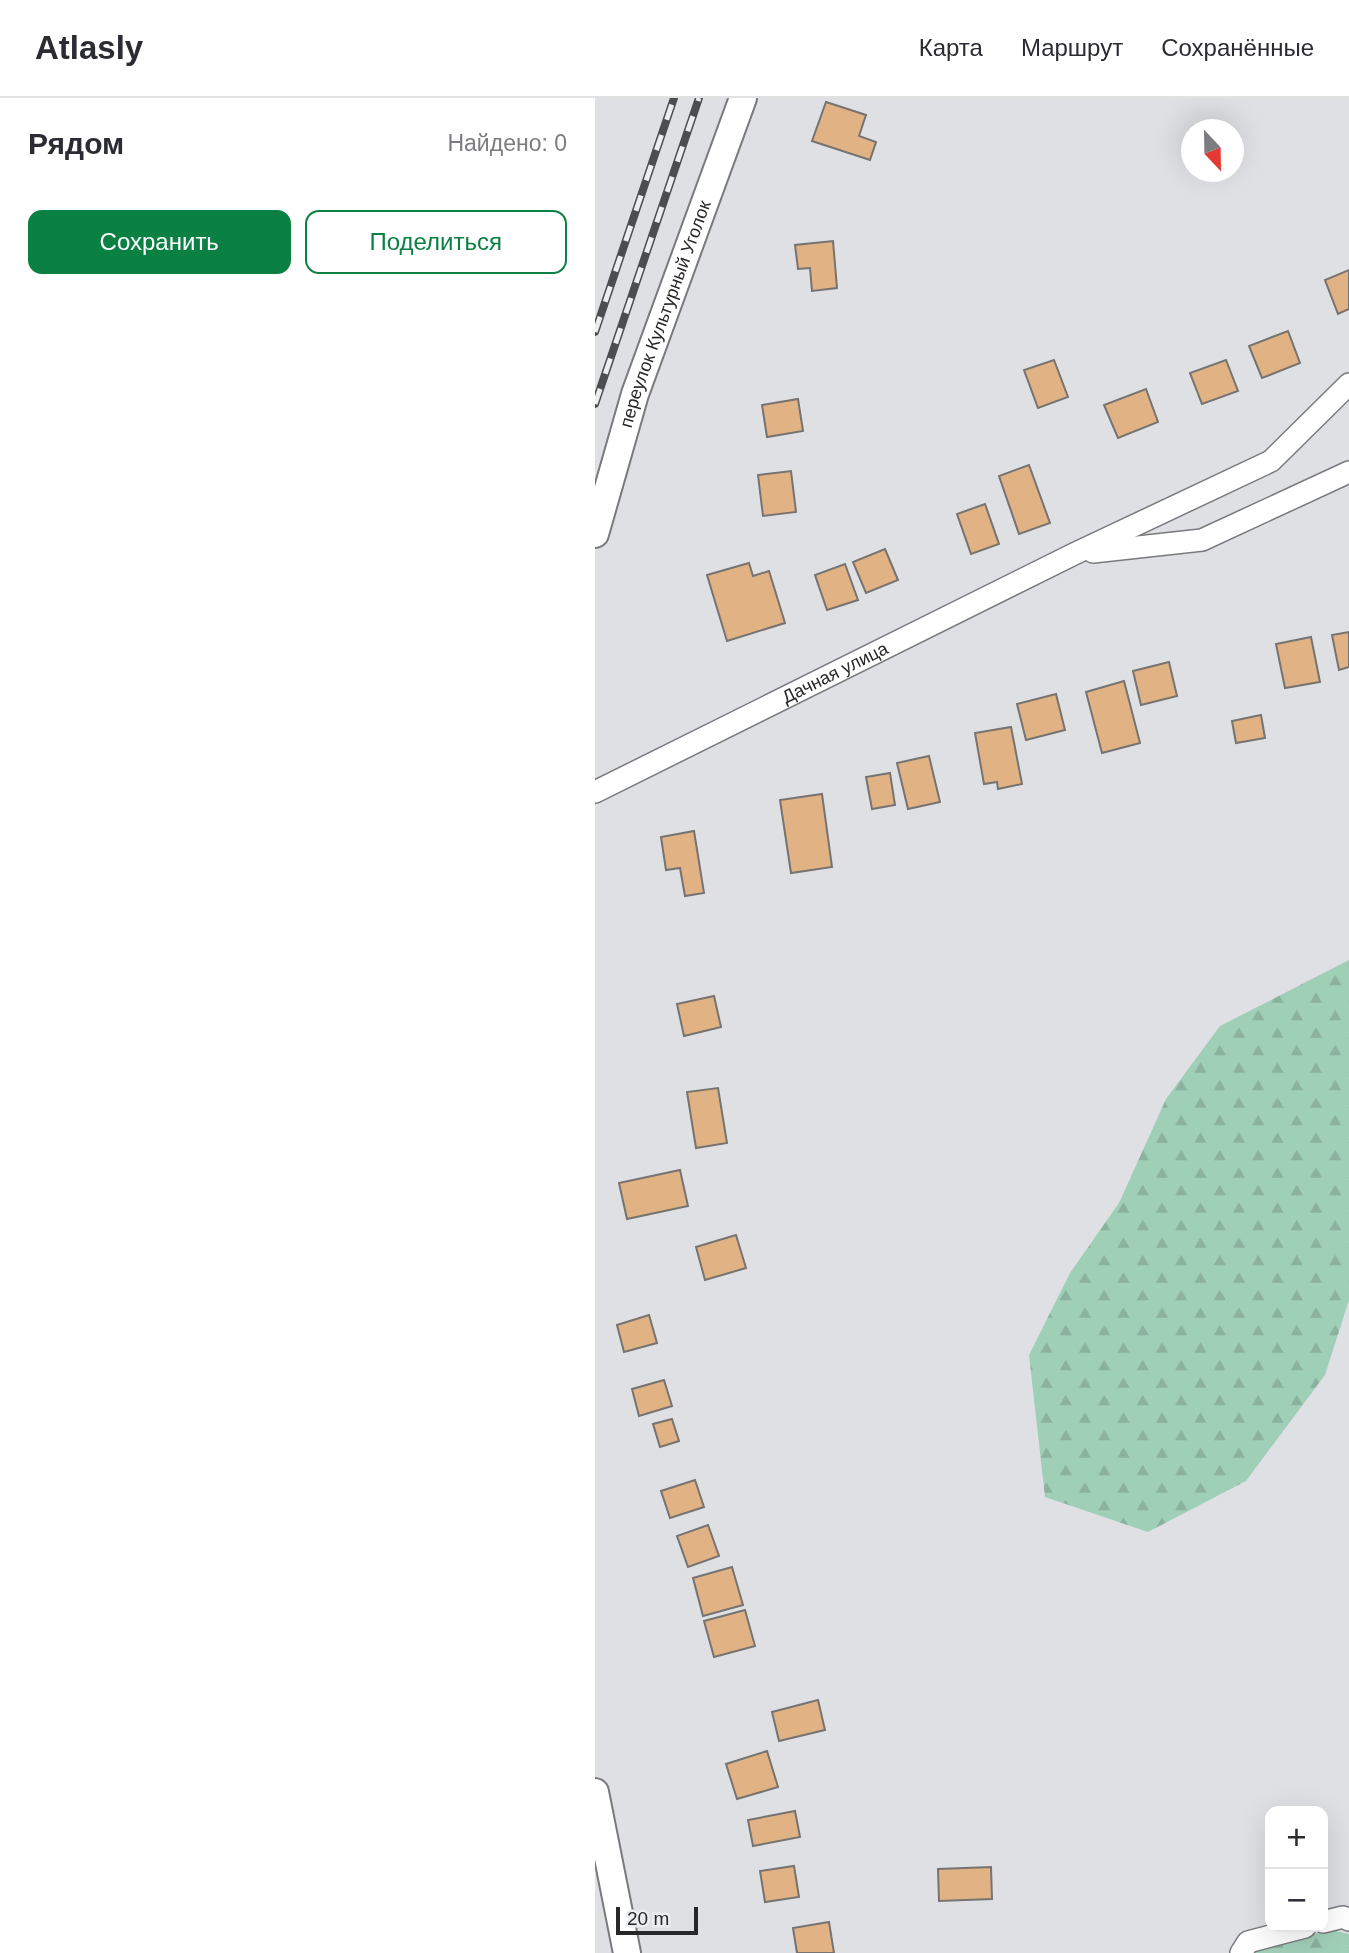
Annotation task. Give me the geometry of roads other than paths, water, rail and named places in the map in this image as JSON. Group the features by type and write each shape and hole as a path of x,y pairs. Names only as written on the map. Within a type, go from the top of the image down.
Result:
{"street":[{"name":"переулок Культурный Уголок","path":"595,534 635,394 743,98"},
{"name":"Дачная улица","path":"595,792 1074,554 1271,461 1349,384"},
{"name":"Дачная улица","path":"1074,554 1202,540 1349,472"},
{"path":"595,1793 627,1953"},
{"path":"1328,1921 1343,1917 1349,1920"},
{"path":"1241,1953 1248,1942 1286,1932"}],"railway":[{"path":"595,332 674,98"},
{"path":"595,404 699,98"}]}
